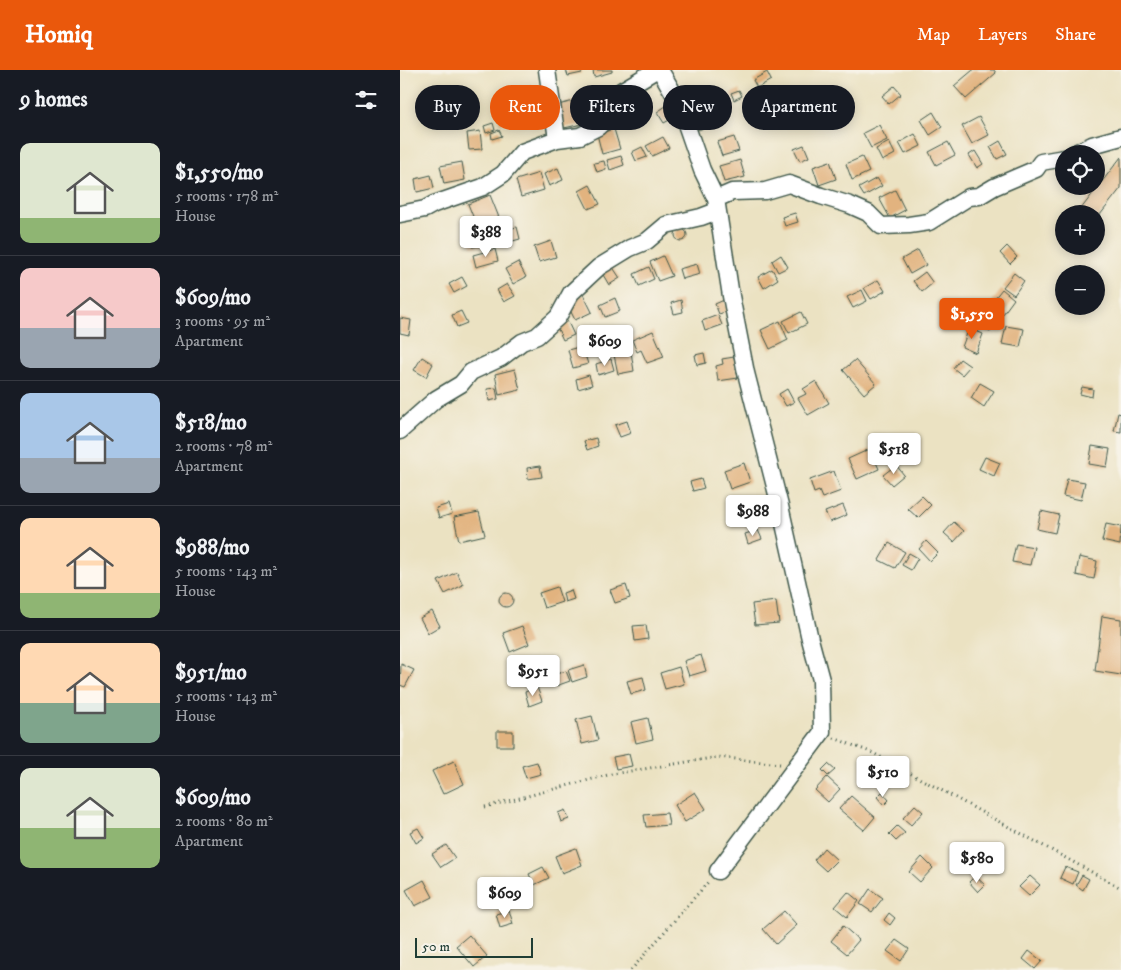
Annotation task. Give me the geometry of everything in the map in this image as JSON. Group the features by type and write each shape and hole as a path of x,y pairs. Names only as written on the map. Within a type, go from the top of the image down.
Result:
{"street":[{"path":"547,70 557,139"},
{"path":"400,214 424,209 483,187 503,174 522,152 557,139 580,136 598,127 605,120 621,91 658,70 678,101 716,205 746,373 821,680 822,732 718,871"},
{"path":"1092,145 1121,137"},
{"path":"400,431 436,399 461,384 471,372 501,358 522,342 537,336 558,317 571,293 599,267 614,257 647,241 666,225 701,217 732,192 765,190 789,184 850,205 868,214 881,226 909,225 929,222 968,197 979,196 994,187 1036,170 1041,162 1055,160"}],"path":[{"path":"822,732 874,753 1121,888"},
{"path":"485,807 612,774 718,757 798,766"},
{"path":"631,970 718,871"}],"building":[{"path":"566,70 581,70 582,73 568,76"},
{"path":"593,70 612,70 612,72 594,77"},
{"path":"973,70 994,70 996,73 966,99 954,86"},
{"path":"767,72 771,80 762,85 756,85 753,80"},
{"path":"894,86 901,94 889,104 882,96"},
{"path":"739,90 742,96 734,100 732,93"},
{"path":"570,102 570,127 564,128 560,104"},
{"path":"663,108 663,121 657,112"},
{"path":"933,112 942,127 930,135 921,120"},
{"path":"979,117 989,135 972,144 962,126"},
{"path":"490,124 490,130 495,130 486,133 484,126"},
{"path":"879,125 887,140 871,148 863,133"},
{"path":"499,130 502,136 492,139 491,133"},
{"path":"614,130 620,149 602,154 597,134"},
{"path":"480,131 482,149 469,150 467,133"},
{"path":"915,134 921,146 905,154 899,143"},
{"path":"663,137 669,148 652,156 646,146"},
{"path":"734,137 739,151 722,156 717,142"},
{"path":"1000,141 1007,154 997,159 990,147"},
{"path":"889,142 895,154 882,161 876,149"},
{"path":"948,142 955,155 936,165 929,152"},
{"path":"804,145 809,157 800,161 794,149"},
{"path":"642,147 647,157 636,161 632,152"},
{"path":"975,151 983,164 977,168 969,155"},
{"path":"621,156 624,165 610,170 607,160"},
{"path":"862,157 869,172 852,180 846,164"},
{"path":"1121,157 1121,188 1105,208 1105,205 1084,205 1092,195 1105,195 1105,178"},
{"path":"740,160 745,177 724,182 719,166"},
{"path":"604,161 606,169 597,172 594,163"},
{"path":"830,161 836,179 819,185 813,167"},
{"path":"462,162 465,180 444,184 440,166"},
{"path":"558,168 563,180 549,186 544,174"},
{"path":"539,173 544,190 521,197 516,180"},
{"path":"431,175 434,188 417,192 415,179"},
{"path":"877,178 882,186 864,196 859,188"},
{"path":"590,185 600,204 588,209 579,191"},
{"path":"895,190 905,210 890,218 879,198"},
{"path":"490,195 500,220 478,229 468,204"},
{"path":"795,213 798,222 785,226 782,217"},
{"path":"517,227 520,239 502,244 499,231"},
{"path":"681,229 687,235 681,241 675,235"},
{"path":"487,231 489,245 472,247 470,233"},
{"path":"551,241 556,257 539,262 534,247"},
{"path":"1007,246 1017,257 1010,264 1000,253"},
{"path":"495,249 498,261 476,267 473,255"},
{"path":"918,250 926,265 910,274 902,259"},
{"path":"781,255 788,267 778,272 772,261"},
{"path":"663,256 672,276 658,281 650,262"},
{"path":"518,262 526,277 513,284 505,269"},
{"path":"697,264 700,274 682,279 679,269"},
{"path":"612,266 620,278 609,285 602,273"},
{"path":"649,267 654,279 639,286 634,274"},
{"path":"772,269 778,279 764,288 758,277"},
{"path":"925,272 933,283 922,292 913,281"},
{"path":"1014,273 1024,281 1014,295 1003,287"},
{"path":"462,277 467,286 454,293 449,284"},
{"path":"878,280 885,291 871,299 864,288"},
{"path":"507,284 515,296 504,302 497,290"},
{"path":"1002,289 1014,299 1003,314 990,304"},
{"path":"862,290 867,301 853,308 847,297"},
{"path":"583,294 592,312 575,320 566,302"},
{"path":"615,298 620,311 605,317 600,305"},
{"path":"681,300 683,312 674,314 671,303"},
{"path":"724,300 728,311 719,314 715,304"},
{"path":"984,309 999,318 990,332 975,323"},
{"path":"461,311 467,323 457,327 452,315"},
{"path":"801,312 807,324 789,333 783,321"},
{"path":"718,315 722,325 705,331 702,321"},
{"path":"400,318 411,320 409,335 400,333"},
{"path":"567,320 574,335 563,340 556,325"},
{"path":"780,321 788,340 770,349 761,330"},
{"path":"1006,326 1024,329 1020,347 1002,344"},
{"path":"969,328 983,334 976,353 962,347"},
{"path":"653,331 664,357 647,363 641,350 637,352 632,340"},
{"path":"582,346 588,364 573,368 568,350"},
{"path":"631,352 634,371 618,374 614,355"},
{"path":"704,353 706,363 697,365 695,355"},
{"path":"422,357 433,364 426,377 414,370"},
{"path":"734,357 738,378 718,381 716,366 723,364 722,359"},
{"path":"611,359 614,370 598,375 596,364"},
{"path":"960,359 970,366 962,375 953,368"},
{"path":"855,360 876,384 864,394 843,370"},
{"path":"515,369 520,390 499,395 495,374"},
{"path":"589,375 592,385 578,389 576,379"},
{"path":"816,381 829,403 808,415 798,398 806,394 803,389"},
{"path":"980,383 994,391 984,407 971,398"},
{"path":"1082,387 1093,389 1092,397 1080,394"},
{"path":"496,388 498,399 489,401 487,389"},
{"path":"787,389 794,402 786,406 779,394"},
{"path":"1118,413 1121,414 1121,432 1114,431"},
{"path":"627,421 631,433 620,437 615,425"},
{"path":"596,438 598,446 587,450 584,441"},
{"path":"1092,446 1110,449 1107,467 1089,464"},
{"path":"870,449 879,469 857,479 848,459"},
{"path":"985,457 1000,463 994,476 979,469"},
{"path":"744,463 750,482 730,489 724,470"},
{"path":"896,465 904,475 892,485 883,475"},
{"path":"540,466 542,477 528,479 527,468"},
{"path":"834,471 841,491 822,498 819,491 814,493 810,480"},
{"path":"701,479 704,488 693,491 690,482"},
{"path":"1067,479 1085,482 1081,500 1063,496"},
{"path":"922,496 931,505 918,518 908,509"},
{"path":"449,504 452,514 439,518 436,508"},
{"path":"843,505 847,515 830,522 825,512"},
{"path":"767,507 772,520 760,524 755,511"},
{"path":"1041,511 1059,515 1055,533 1037,529"},
{"path":"479,512 485,535 459,541 454,517"},
{"path":"954,522 964,531 954,542 944,533"},
{"path":"1106,524 1121,527 1120,545 1102,541"},
{"path":"758,530 762,539 748,544 745,534"},
{"path":"926,541 938,553 930,561 919,549"},
{"path":"889,543 905,552 895,568 879,560"},
{"path":"1016,544 1034,547 1030,565 1012,562"},
{"path":"909,553 918,558 911,570 902,565"},
{"path":"1079,557 1097,561 1094,579 1076,575"},
{"path":"457,572 463,585 445,594 438,581"},
{"path":"626,585 630,598 615,603 610,590"},
{"path":"557,587 562,602 544,608 539,593"},
{"path":"571,590 574,599 565,602 563,593"},
{"path":"506,593 511,595 513,600 511,605 506,607 501,605 499,600 501,595"},
{"path":"776,601 779,623 755,625 752,604"},
{"path":"432,611 440,626 428,633 420,618"},
{"path":"1102,616 1121,619 1121,675 1095,671"},
{"path":"646,625 648,639 635,641 633,626"},
{"path":"522,626 529,644 510,652 503,633"},
{"path":"701,655 706,671 689,676 684,661"},
{"path":"401,664 414,670 405,687 400,685"},
{"path":"584,665 587,677 572,682 568,670"},
{"path":"679,667 684,684 665,689 660,673"},
{"path":"547,669 550,680 542,682 539,672"},
{"path":"566,671 570,681 556,686 553,675"},
{"path":"643,677 646,690 631,694 627,681"},
{"path":"537,687 542,701 529,706 525,692"},
{"path":"592,716 598,740 582,744 576,720"},
{"path":"648,718 653,739 636,743 631,722"},
{"path":"497,731 513,731 513,746 497,746"},
{"path":"629,754 632,766 616,769 613,757"},
{"path":"454,761 464,784 443,794 432,771"},
{"path":"537,762 541,774 526,778 522,766"},
{"path":"828,764 835,770 828,776 822,770"},
{"path":"827,777 840,789 828,802 815,790"},
{"path":"695,792 706,809 685,822 675,805"},
{"path":"882,792 889,800 884,805 877,797"},
{"path":"851,796 875,817 864,830 839,809"},
{"path":"915,805 923,812 911,825 903,818"},
{"path":"565,810 569,819 561,822 558,813"},
{"path":"667,813 669,825 646,827 644,815"},
{"path":"897,826 905,833 896,841 889,834"},
{"path":"418,828 424,838 416,843 410,832"},
{"path":"446,845 455,858 441,867 432,854"},
{"path":"576,848 582,865 562,873 555,856"},
{"path":"824,848 837,860 826,871 814,860"},
{"path":"922,857 933,868 920,882 909,872"},
{"path":"543,867 549,878 534,885 529,874"},
{"path":"1065,867 1078,872 1073,884 1060,878"},
{"path":"1082,875 1089,879 1083,890 1076,885"},
{"path":"975,876 985,885 978,892 969,882"},
{"path":"1030,876 1040,885 1029,896 1019,887"},
{"path":"424,880 433,897 415,906 406,890"},
{"path":"870,889 883,898 872,912 860,904"},
{"path":"848,892 859,901 847,917 835,907"},
{"path":"509,910 513,924 500,928 496,914"},
{"path":"784,911 797,925 776,944 763,929"},
{"path":"889,913 895,918 890,925 884,920"},
{"path":"843,926 859,940 847,954 831,941"},
{"path":"469,935 487,956 474,967 456,946"},
{"path":"896,940 909,949 901,961 887,951"},
{"path":"1029,951 1042,961 1035,969 1023,959"}]}
